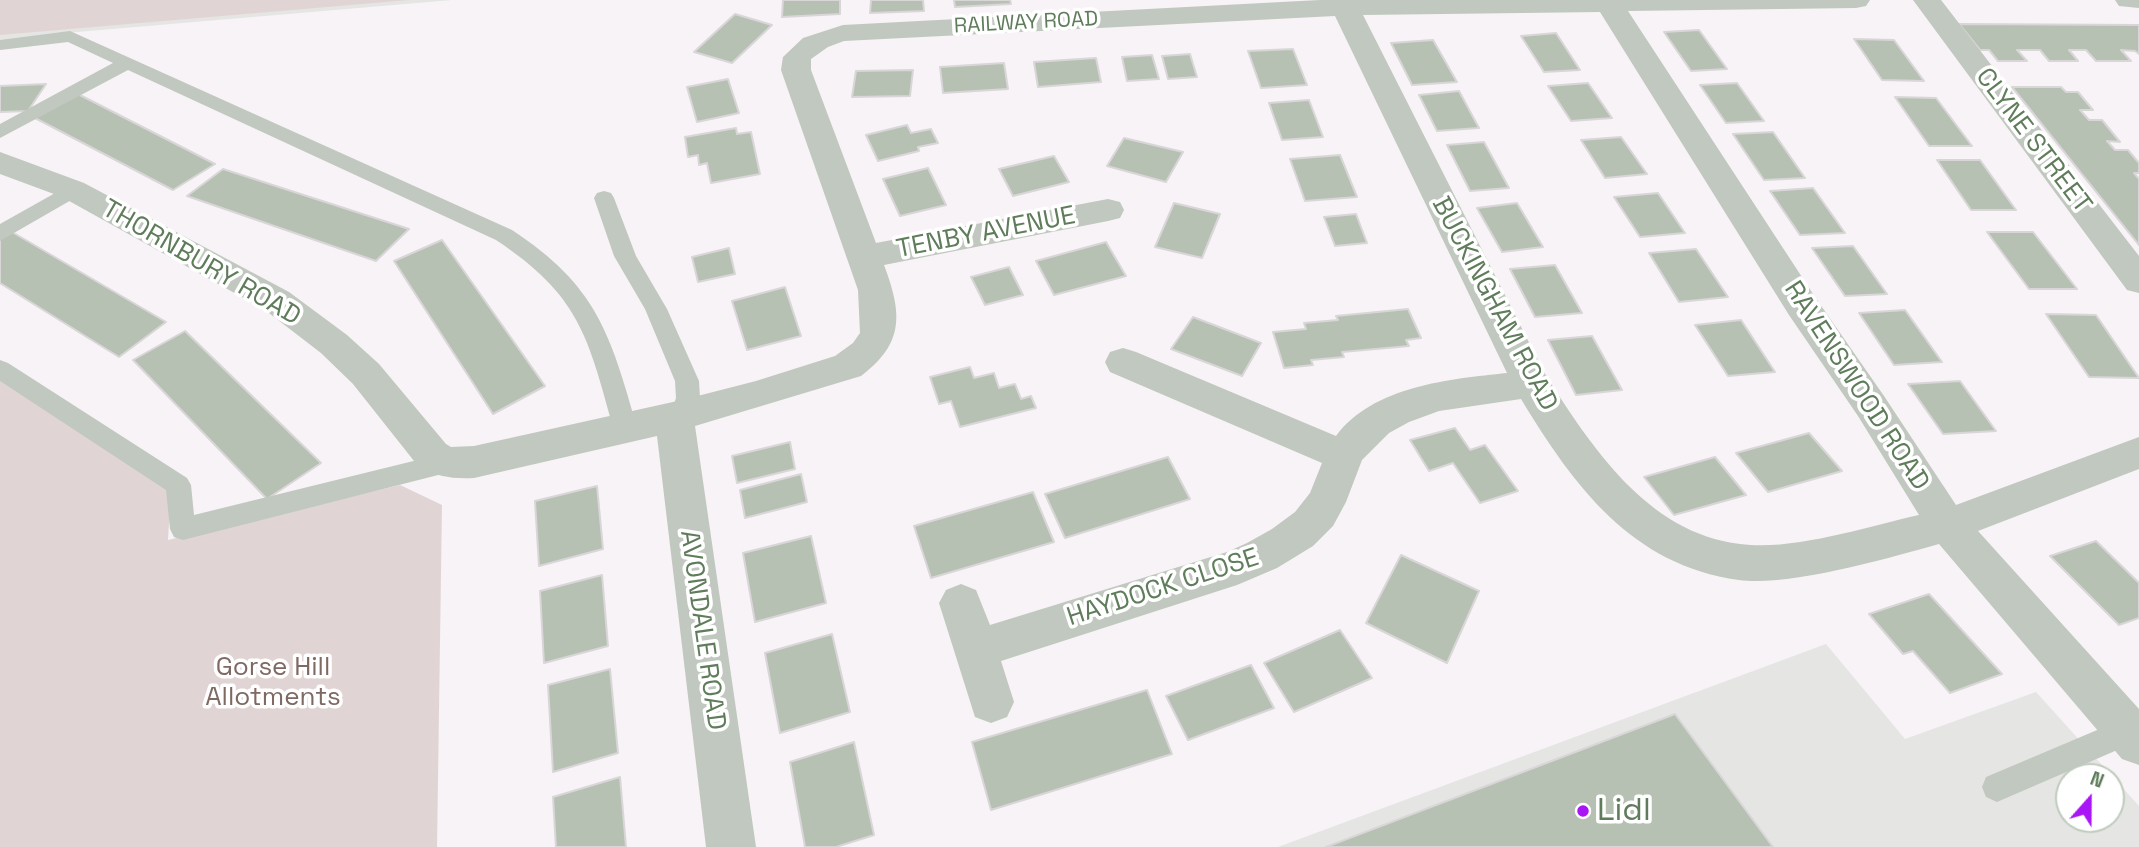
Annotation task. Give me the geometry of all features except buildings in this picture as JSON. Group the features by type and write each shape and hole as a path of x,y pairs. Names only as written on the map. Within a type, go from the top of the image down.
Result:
{"street":[{"name":"RAILWAY ROAD","path":"681,415 848,366 866,354 878,335 876,290 796,70 797,57 809,45 843,33 1345,7 1856,0"},
{"name":"CLYNE STREET","path":"1927,0 2139,281"},
{"path":"2129,0 2139,0"},
{"name":"RAVENSWOOD ROAD","path":"1608,2 1802,306 1871,406 1947,525 2134,737"},
{"name":"BUCKINGHAM ROAD","path":"1345,7 1530,384 1573,447 1613,497 1660,536 1694,552 1737,562 1813,556 1947,525 2139,453"},
{"name":"THORNBURY ROAD","path":"0,162 73,190 277,301 307,322 366,374 396,408 419,443 446,463"},
{"name":"TENBY AVENUE","path":"863,257 1108,210"},
{"path":"1123,362 1344,456"},
{"name":"HAYDOCK CLOSE","path":"976,649 1237,567 1278,549 1305,528 1325,504 1344,456 1359,435 1385,416 1438,396 1530,384"},
{"path":"446,463 474,462 681,415"},
{"name":"AVONDALE ROAD","path":"681,415 675,428 731,847"},
{"path":"961,603 991,702"}],"lane":[{"path":"0,45 70,36 504,235 529,250 560,275 585,309 602,344 625,428"},
{"path":"0,132 126,63"},
{"path":"0,234 73,190"},
{"path":"604,198 621,247 656,309 687,381 688,398 681,415"},
{"path":"0,369 178,485 183,528 446,463"},
{"path":"1997,787 2134,737"}],"shaded area":[{"path":"0,0 452,0 77,32 0,42"},
{"path":"1826,644 1905,739 2036,692 2100,763 2055,763 2055,833 2125,833 2125,791 2139,806 2139,847 1278,847"}],"green space":[{"path":"0,0 409,0 0,35"},
{"name":"Gorse Hill Allotments","path":"0,380 171,490 168,540 400,485 442,505 437,847 0,847"}],"place":[{"name":"Lidl","path":"1583,811"}]}
